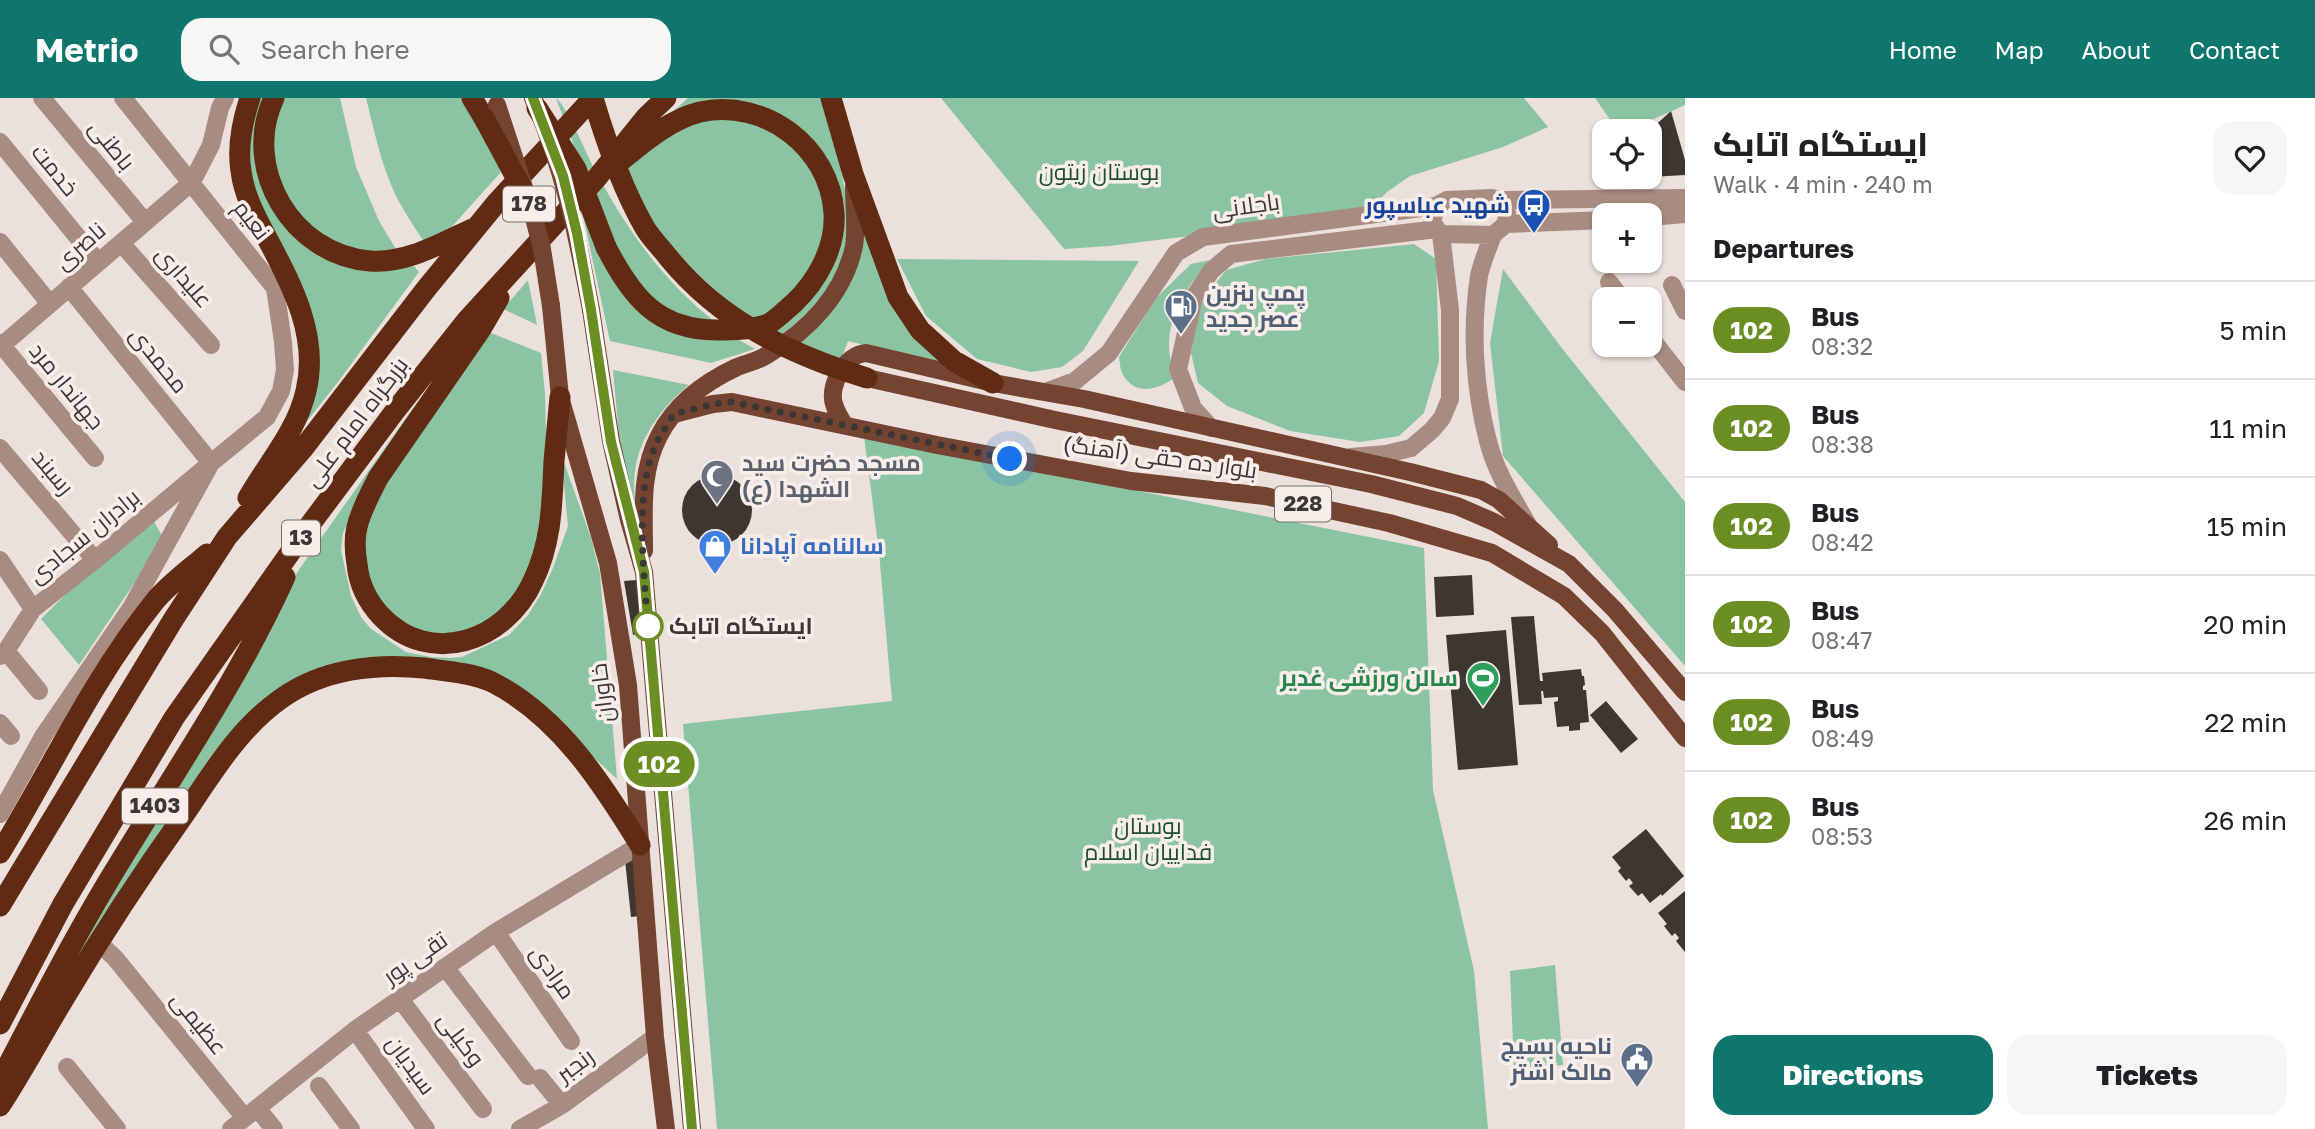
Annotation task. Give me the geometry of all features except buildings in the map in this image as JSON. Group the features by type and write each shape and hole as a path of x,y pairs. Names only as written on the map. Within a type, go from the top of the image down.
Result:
{"highway":[{"path":"0,853 105,671 157,599 227,537 297,417 306,392 311,360 310,340 302,312 255,215 241,173 239,149 243,120 250,98"},
{"path":"274,98 268,114 264,141 268,181 282,209 315,240 350,257 386,261 429,248 477,226"},
{"path":"472,98 492,107 526,197"},
{"path":"593,98 622,181 646,230 677,268 731,316 765,338 802,356 867,378"},
{"name":"بزرگراه امام علی","path":"0,906 173,620 227,537 302,450 477,226 593,98"},
{"name":"بزرگراه امام علی","path":"0,1024 63,904 174,718 306,530 467,320 596,179 646,117 666,98"},
{"path":"831,98 853,174 898,297 920,330 954,361 993,383"},
{"path":"535,103 576,169 606,247 632,292 644,305 675,323 703,330 768,324 803,294 820,269 833,230 832,198 820,166 810,149 783,126 764,116 742,110 709,110 681,119 596,179"},
{"path":"515,269 481,329 378,478 359,520 355,548 358,576 369,603 392,628 414,640 436,645 474,638 494,628 512,612 526,594 540,566 550,531 560,397"},
{"name":"1403","path":"0,1081 69,949 200,733 271,607 306,530"},
{"path":"0,1106 150,863 243,732 285,696 316,681 353,669 397,665 446,671 490,682 536,712 581,758 640,845"}],"main road":[{"name":"178","path":"535,103 563,176 591,310 611,442 644,572 692,1129"},
{"path":"644,572 644,489 646,472 659,435 674,414 698,389 736,368 766,356 812,320 831,300 848,267 854,245 856,224 853,174"},
{"name":"خاوران","path":"526,197 542,249 560,397 608,563 628,685 655,1037 666,1129"},
{"path":"844,424 834,405 832,395 835,382 846,365 858,354 866,353 993,383 1048,391 1481,491 1499,500 1527,523 1560,559"},
{"name":"بلوار ده حقی (آهنگ)","path":"867,378 1055,420 1371,484 1457,506 1494,522 1569,564 1615,610 1685,692"},
{"name":"بلوار ده حقی (آهنگ)","path":"674,414 732,402 937,446 1131,481 1265,496 1389,523 1492,553 1563,596 1602,634 1685,738"}],"street":[{"name":"باطنی","path":"42,98 145,222"},
{"path":"123,98 192,182 211,145 219,101"},
{"name":"خدمت","path":"0,142 98,262"},
{"name":"ناصری","path":"1,345 192,182"},
{"name":"نعیم","path":"192,182 275,288"},
{"name":"باجلانی","path":"1048,391 1075,381 1109,353 1176,253 1203,237 1436,206 1447,200 1685,198"},
{"path":"1502,200 1507,213 1479,274 1475,334 1478,388 1491,451 1527,523"},
{"path":"1346,458 1386,454 1411,448 1433,430 1450,399 1450,310 1439,232 1432,223 1436,206"},
{"path":"1662,216 1685,214"},
{"name":"باجلانی","path":"1211,428 1193,408 1178,369 1194,297 1211,271 1231,254 1439,232 1500,230 1592,221"},
{"path":"0,242 50,304"},
{"name":"علیداری","path":"121,243 211,345"},
{"path":"1609,282 1613,287"},
{"path":"1672,285 1685,311"},
{"name":"محمدی","path":"69,287 211,463"},
{"name":"برادران سجادی","path":"3,654 33,609 267,418 281,391 285,370 275,288"},
{"name":"جهاندار مرد","path":"1,345 95,458"},
{"path":"1662,353 1685,383"},
{"name":"رسبند","path":"0,448 95,560"},
{"path":"0,814 44,735 131,608 211,463"},
{"path":"0,561 33,609"},
{"path":"3,654 39,691"},
{"name":"تقی پور","path":"244,1118 355,1030 445,967 496,932 640,845"},
{"name":"مرادی","path":"496,932 571,1041"},
{"name":"عظیمی","path":"99,943 115,958 244,1118 274,1129"},
{"path":"445,967 534,1077 562,1105"},
{"name":"وکیلی","path":"400,999 482,1109"},
{"name":"سیدیان","path":"355,1030 426,1129"},
{"name":"رنجبر","path":"520,1129 562,1105 655,1037"},
{"path":"67,1067 117,1129"},
{"path":"319,1086 351,1129"}],"green space":[{"path":"257,98 266,98 258,123 305,240 411,263 419,272 281,454 313,391 264,211 249,170 251,117"},
{"path":"282,98 340,98 356,167 379,221 399,254 371,256 314,232 287,204 269,137"},
{"path":"366,98 467,98 501,172 430,251 390,183"},
{"path":"556,98 566,111 606,191 648,254 699,309 719,325 702,324 652,304 608,236"},
{"path":"688,98 821,98 840,167 848,226 843,254 831,281 811,308 781,336 770,330 812,294 837,195 761,109 652,131"},
{"name":"بوستان زیتون","path":"941,98 1524,98 1548,127 1503,147 1410,176 1387,192 1366,214 1109,246 1064,249"},
{"path":"1595,98 1685,98 1685,105 1654,119 1610,119"},
{"path":"708,116 765,124 813,166 827,218 820,250 803,283 757,323 703,279 678,254 647,211 625,163 677,126"},
{"path":"576,183 627,296 734,337 755,349 711,363 610,341"},
{"path":"861,209 946,365 848,341 841,360 796,343 819,323"},
{"path":"1414,244 1436,259 1439,361 1424,413 1399,436 1360,442 1290,431 1227,406 1198,383 1191,353 1200,304 1226,270 1266,259"},
{"path":"897,259 1139,261 1083,351 1062,367 1031,372 977,359 926,316"},
{"path":"1210,260 1189,286 1175,314 1169,344 1175,377 1154,388 1133,386 1122,373 1119,357 1156,298 1191,264"},
{"path":"1503,269 1561,347 1685,502 1685,666 1503,456 1490,343"},
{"path":"528,280 537,325 503,309"},
{"path":"477,327 366,483 343,533 341,550 351,596 361,617 371,629 406,652 431,657 462,657 509,635 528,615 541,594 568,526 561,454 591,538 600,574 617,779 538,706 453,666 280,690 47,1004 262,643 298,571 408,415"},
{"path":"486,331 541,353 547,475 542,540 511,606 477,632 432,635 399,620 377,598 363,562 365,526 381,491"},
{"path":"613,370 689,385 662,412 641,446 634,478 639,531 619,436"},
{"name":"بوستان فداییان اسلام","path":"864,436 1424,548 1433,790 1474,971 1488,1129 717,1129 683,724 892,701 879,552"},
{"path":"153,520 164,539 79,665 41,619 70,590"},
{"path":"1555,965 1563,1065 1514,1069 1510,971"}],"bus line":[{"name":"102","path":"533,98 563,176 577,233 611,442 644,572 692,1129"}],"place":[{"name":"شهید عباسپور","path":"1534,235"},
{"name":"پمپ بنزین عصر جدید","path":"1181,336"},
{"name":"مسجد حضرت سید الشهدا (ع)","path":"717,506"},
{"name":"سالنامه آپادانا","path":"715,576"},
{"name":"ایستگاه اتابک","path":"648,626"},
{"name":"سالن ورزشی غدیر","path":"1483,708"},
{"name":"ناحیه بسیج مالک اشتر","path":"1637,1089"}],"route":[{"path":"648,626 644,572 646,472 659,435 674,414 732,402 1010,459"}]}
